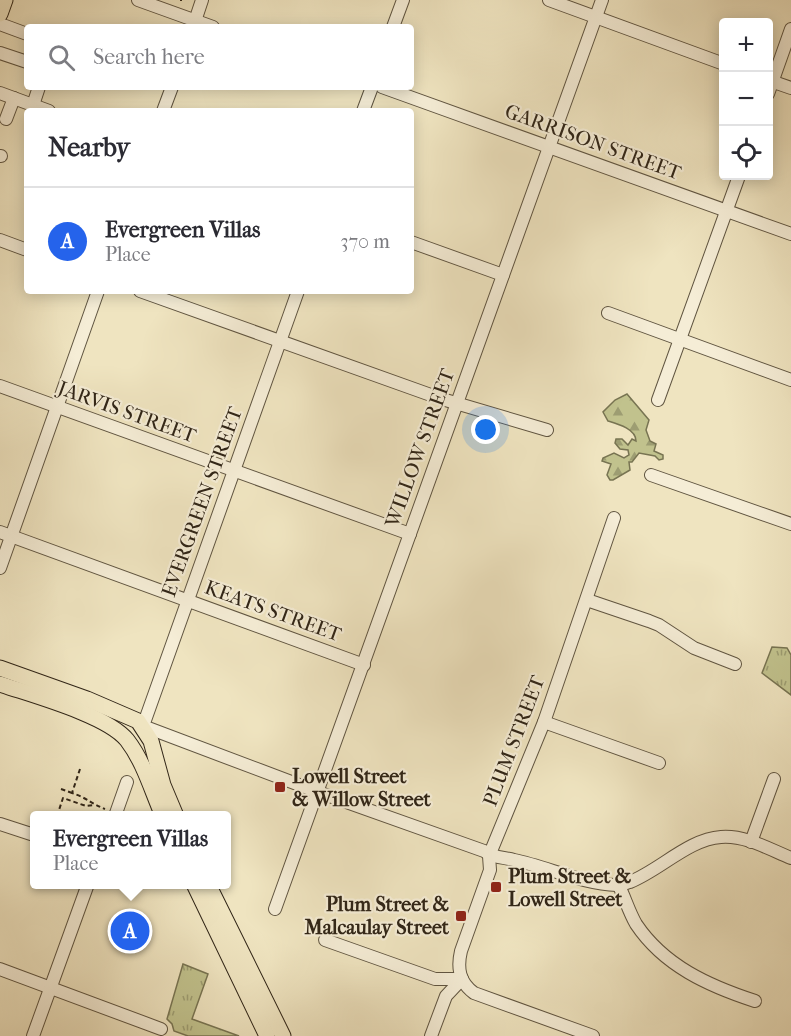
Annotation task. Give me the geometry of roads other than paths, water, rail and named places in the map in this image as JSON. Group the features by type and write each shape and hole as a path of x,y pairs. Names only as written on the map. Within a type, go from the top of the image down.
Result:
{"main road":[{"path":"0,14 5,0"},
{"path":"0,668 134,718 143,726 151,741 163,785 174,811"},
{"path":"0,684 95,718 111,726 128,741 139,759 161,811"},
{"path":"95,718 143,726"},
{"path":"196,889 267,1036"},
{"path":"210,889 283,1036"}],"street":[{"path":"138,0 194,24 202,0"},
{"path":"394,24 403,0"},
{"path":"549,0 719,63"},
{"name":"WILLOW STREET","path":"275,909 602,0"},
{"path":"0,24 24,33"},
{"path":"773,77 791,29"},
{"path":"0,53 24,61"},
{"path":"773,85 791,88"},
{"path":"33,105 38,90"},
{"path":"164,108 171,90"},
{"path":"364,108 371,90"},
{"name":"GARRISON STREET","path":"390,90 791,234"},
{"path":"0,93 41,108"},
{"path":"8,119 14,98"},
{"path":"658,400 738,180"},
{"path":"0,240 24,249"},
{"path":"414,243 503,275"},
{"path":"0,568 97,294"},
{"path":"148,294 456,403 547,430"},
{"name":"EVERGREEN STREET","path":"143,726 297,294"},
{"path":"608,314 791,380"},
{"name":"JARVIS STREET","path":"0,386 410,534"},
{"path":"651,475 791,524"},
{"name":"PLUM STREET","path":"462,979 459,967 460,955 490,870 489,856 544,722 615,518"},
{"name":"KEATS STREET","path":"0,532 364,664"},
{"path":"587,600 659,625 694,648 735,664"},
{"path":"544,722 659,763"},
{"path":"143,726 478,849 489,856 515,860 565,875 619,886 642,877 703,841 722,837 751,842 791,858"},
{"path":"751,842 774,779"},
{"path":"113,811 127,782"},
{"path":"0,824 30,835"},
{"path":"619,886 638,926 668,958 700,980 755,1001"},
{"path":"33,1036 87,889"},
{"path":"325,940 435,979 462,979"},
{"path":"0,969 161,1029"},
{"path":"462,979 469,989 478,995 593,1036"},
{"path":"431,1036 446,996 462,979"}],"place":[{"name":"Lowell Street & Willow Street","path":"280,787"},
{"name":"Plum Street & Lowell Street","path":"496,887"},
{"name":"Plum Street & Malcaulay Street","path":"461,916"},
{"name":"Evergreen Villas","path":"130,931"}]}
